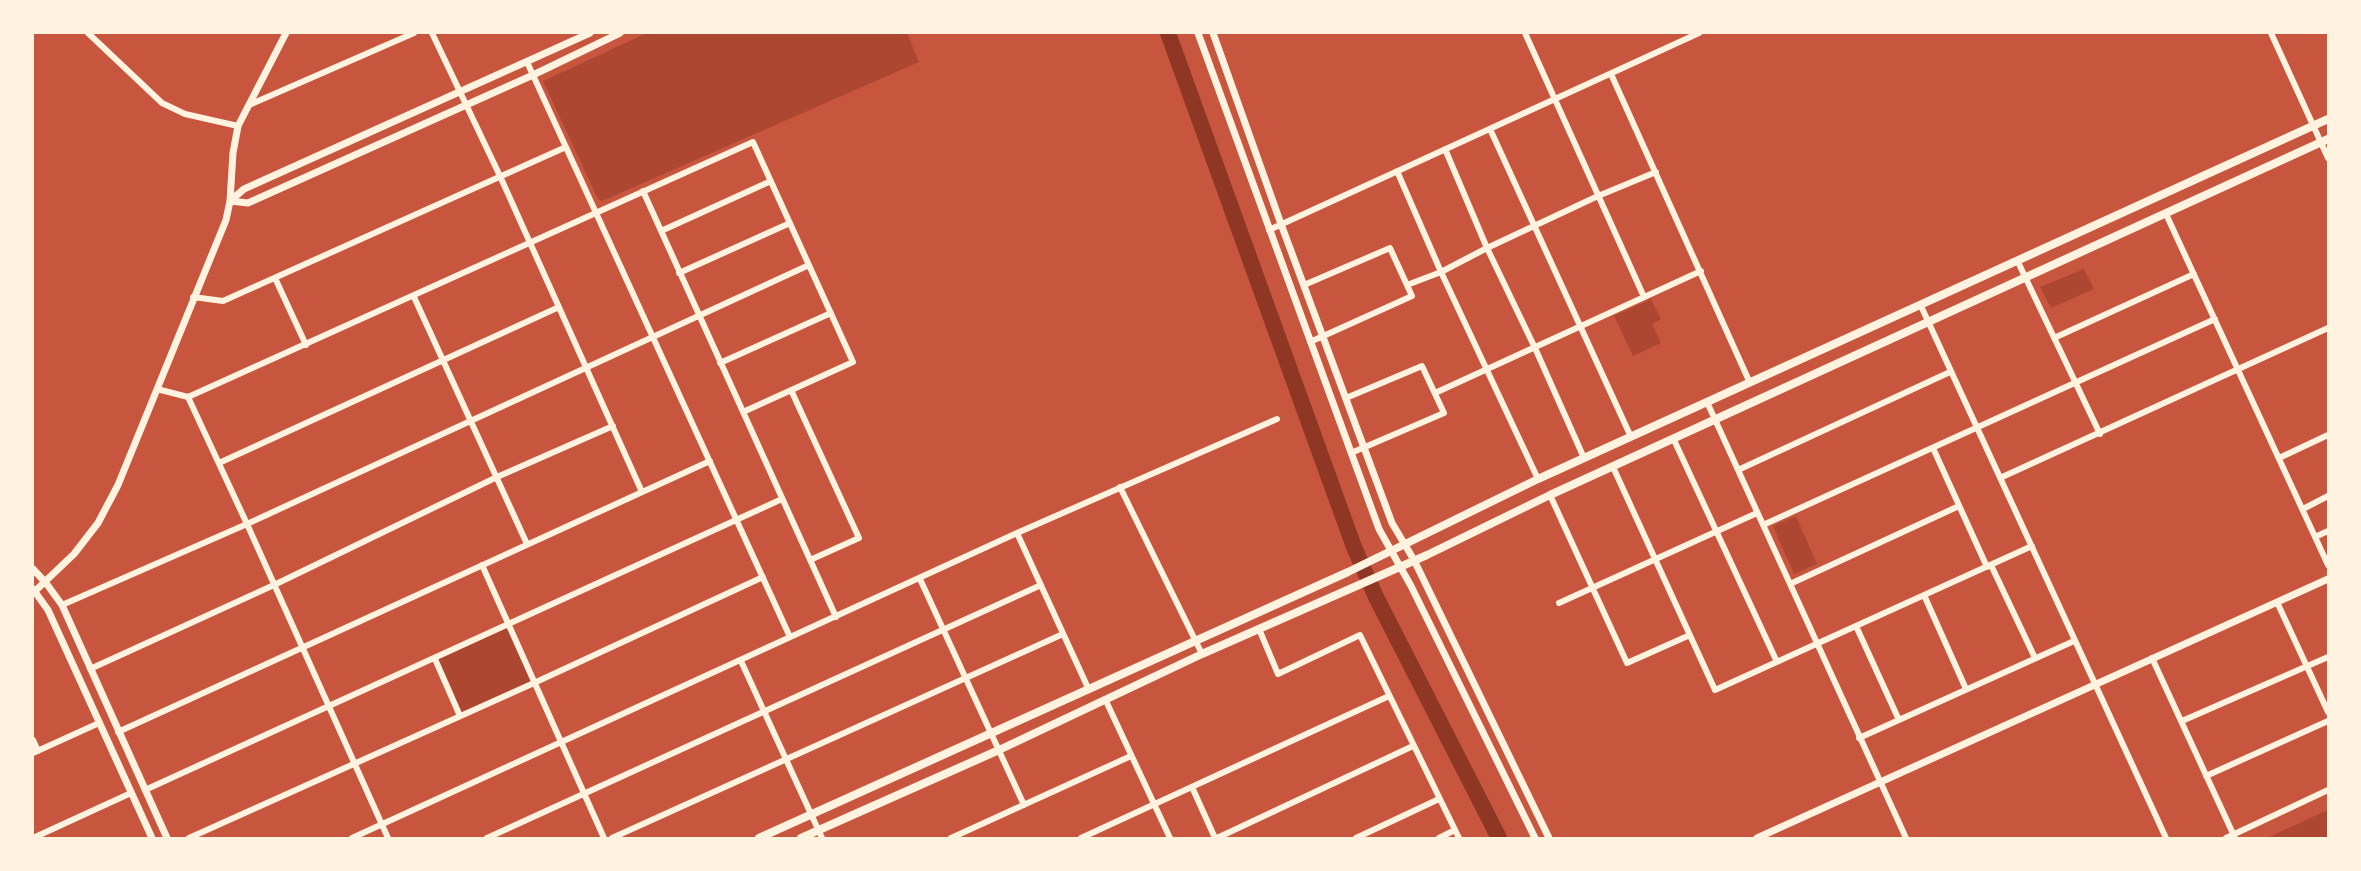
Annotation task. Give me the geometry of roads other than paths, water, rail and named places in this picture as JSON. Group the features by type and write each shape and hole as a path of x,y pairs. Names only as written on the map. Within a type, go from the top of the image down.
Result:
{"main road":[{"path":"759,838 1348,572 1538,479 2328,119"},
{"path":"801,838 821,834 1202,654 1400,567 1550,495 1928,324 2324,140"}],"street":[{"path":"88,33 162,103 185,114 238,126"},
{"path":"152,838 48,610 34,591 46,583 74,554 98,523 118,485 226,220 238,126 286,33"},
{"path":"249,105 414,33"},
{"path":"432,33 587,366 642,492"},
{"path":"230,201 244,189 590,33"},
{"path":"230,201 249,203 533,75 620,33"},
{"path":"1198,33 1379,528 1534,838"},
{"path":"1213,33 1392,523 1414,560 1549,838"},
{"path":"1525,33 1644,297"},
{"path":"1269,230 1699,33"},
{"path":"2271,33 2313,126 2324,140 2328,158"},
{"path":"527,62 790,637"},
{"path":"1611,74 1750,382"},
{"path":"1490,129 1631,437"},
{"path":"157,389 188,397 414,297 753,142 853,362 742,412"},
{"path":"194,297 223,301 566,147"},
{"path":"1444,149 1584,458"},
{"path":"1397,171 1441,272 1538,479"},
{"path":"1407,285 1441,272 1598,196 1656,172"},
{"path":"661,231 771,181"},
{"path":"643,192 836,617"},
{"path":"2166,214 2328,565"},
{"path":"680,273 790,223"},
{"path":"1304,285 1390,248 1412,296 1310,342"},
{"path":"2018,262 2100,434"},
{"path":"62,605 247,524 809,265"},
{"path":"1435,393 1701,271"},
{"path":"2054,338 2194,273"},
{"path":"275,278 306,345"},
{"path":"414,297 527,544"},
{"path":"1921,306 2166,838"},
{"path":"219,463 560,307"},
{"path":"720,363 831,313"},
{"path":"1763,525 2216,320"},
{"path":"2000,478 2328,328"},
{"path":"1346,398 1422,366 1444,413 1351,453"},
{"path":"1738,470 1950,372"},
{"path":"791,390 859,538 810,560"},
{"path":"188,397 388,838"},
{"path":"1707,402 1906,838"},
{"path":"352,838 741,662 790,637 1017,533 1277,419"},
{"path":"90,669 274,585 497,477 613,426"},
{"path":"2279,458 2328,435"},
{"path":"1674,440 1777,662"},
{"path":"1933,448 1959,506 2035,658"},
{"path":"118,732 710,461"},
{"path":"1613,467 1714,690 2032,546"},
{"path":"1120,487 1202,654"},
{"path":"1550,495 1627,663 1690,635"},
{"path":"2302,509 2328,496"},
{"path":"145,790 782,499"},
{"path":"1790,585 1959,506"},
{"path":"1559,603 1757,513"},
{"path":"2315,537 2328,531"},
{"path":"1017,533 1089,690"},
{"path":"482,565 604,838"},
{"path":"33,569 62,605 167,838"},
{"path":"189,838 763,578"},
{"path":"920,579 1024,806"},
{"path":"1757,838 2328,579"},
{"path":"487,838 1041,585"},
{"path":"1924,596 1966,689"},
{"path":"2277,602 2328,712"},
{"path":"1856,626 1899,720"},
{"path":"1259,628 1278,674 1360,635 1459,838"},
{"path":"612,838 1063,634"},
{"path":"1859,738 2074,641"},
{"path":"2182,721 2328,657"},
{"path":"2152,658 2235,836"},
{"path":"435,659 460,716"},
{"path":"741,662 821,834"},
{"path":"1081,838 1389,696"},
{"path":"1106,701 1170,838"},
{"path":"2206,776 2328,721"},
{"path":"33,740 35,752 99,723"},
{"path":"1192,787 1216,838 1413,746"},
{"path":"951,838 1131,756"},
{"path":"2226,838 2235,836 2328,790"},
{"path":"33,838 131,793"},
{"path":"1356,838 1439,799"},
{"path":"1439,838 1455,830"}],"waterway":[{"path":"1168,33 1354,547 1376,597 1499,838"}]}
